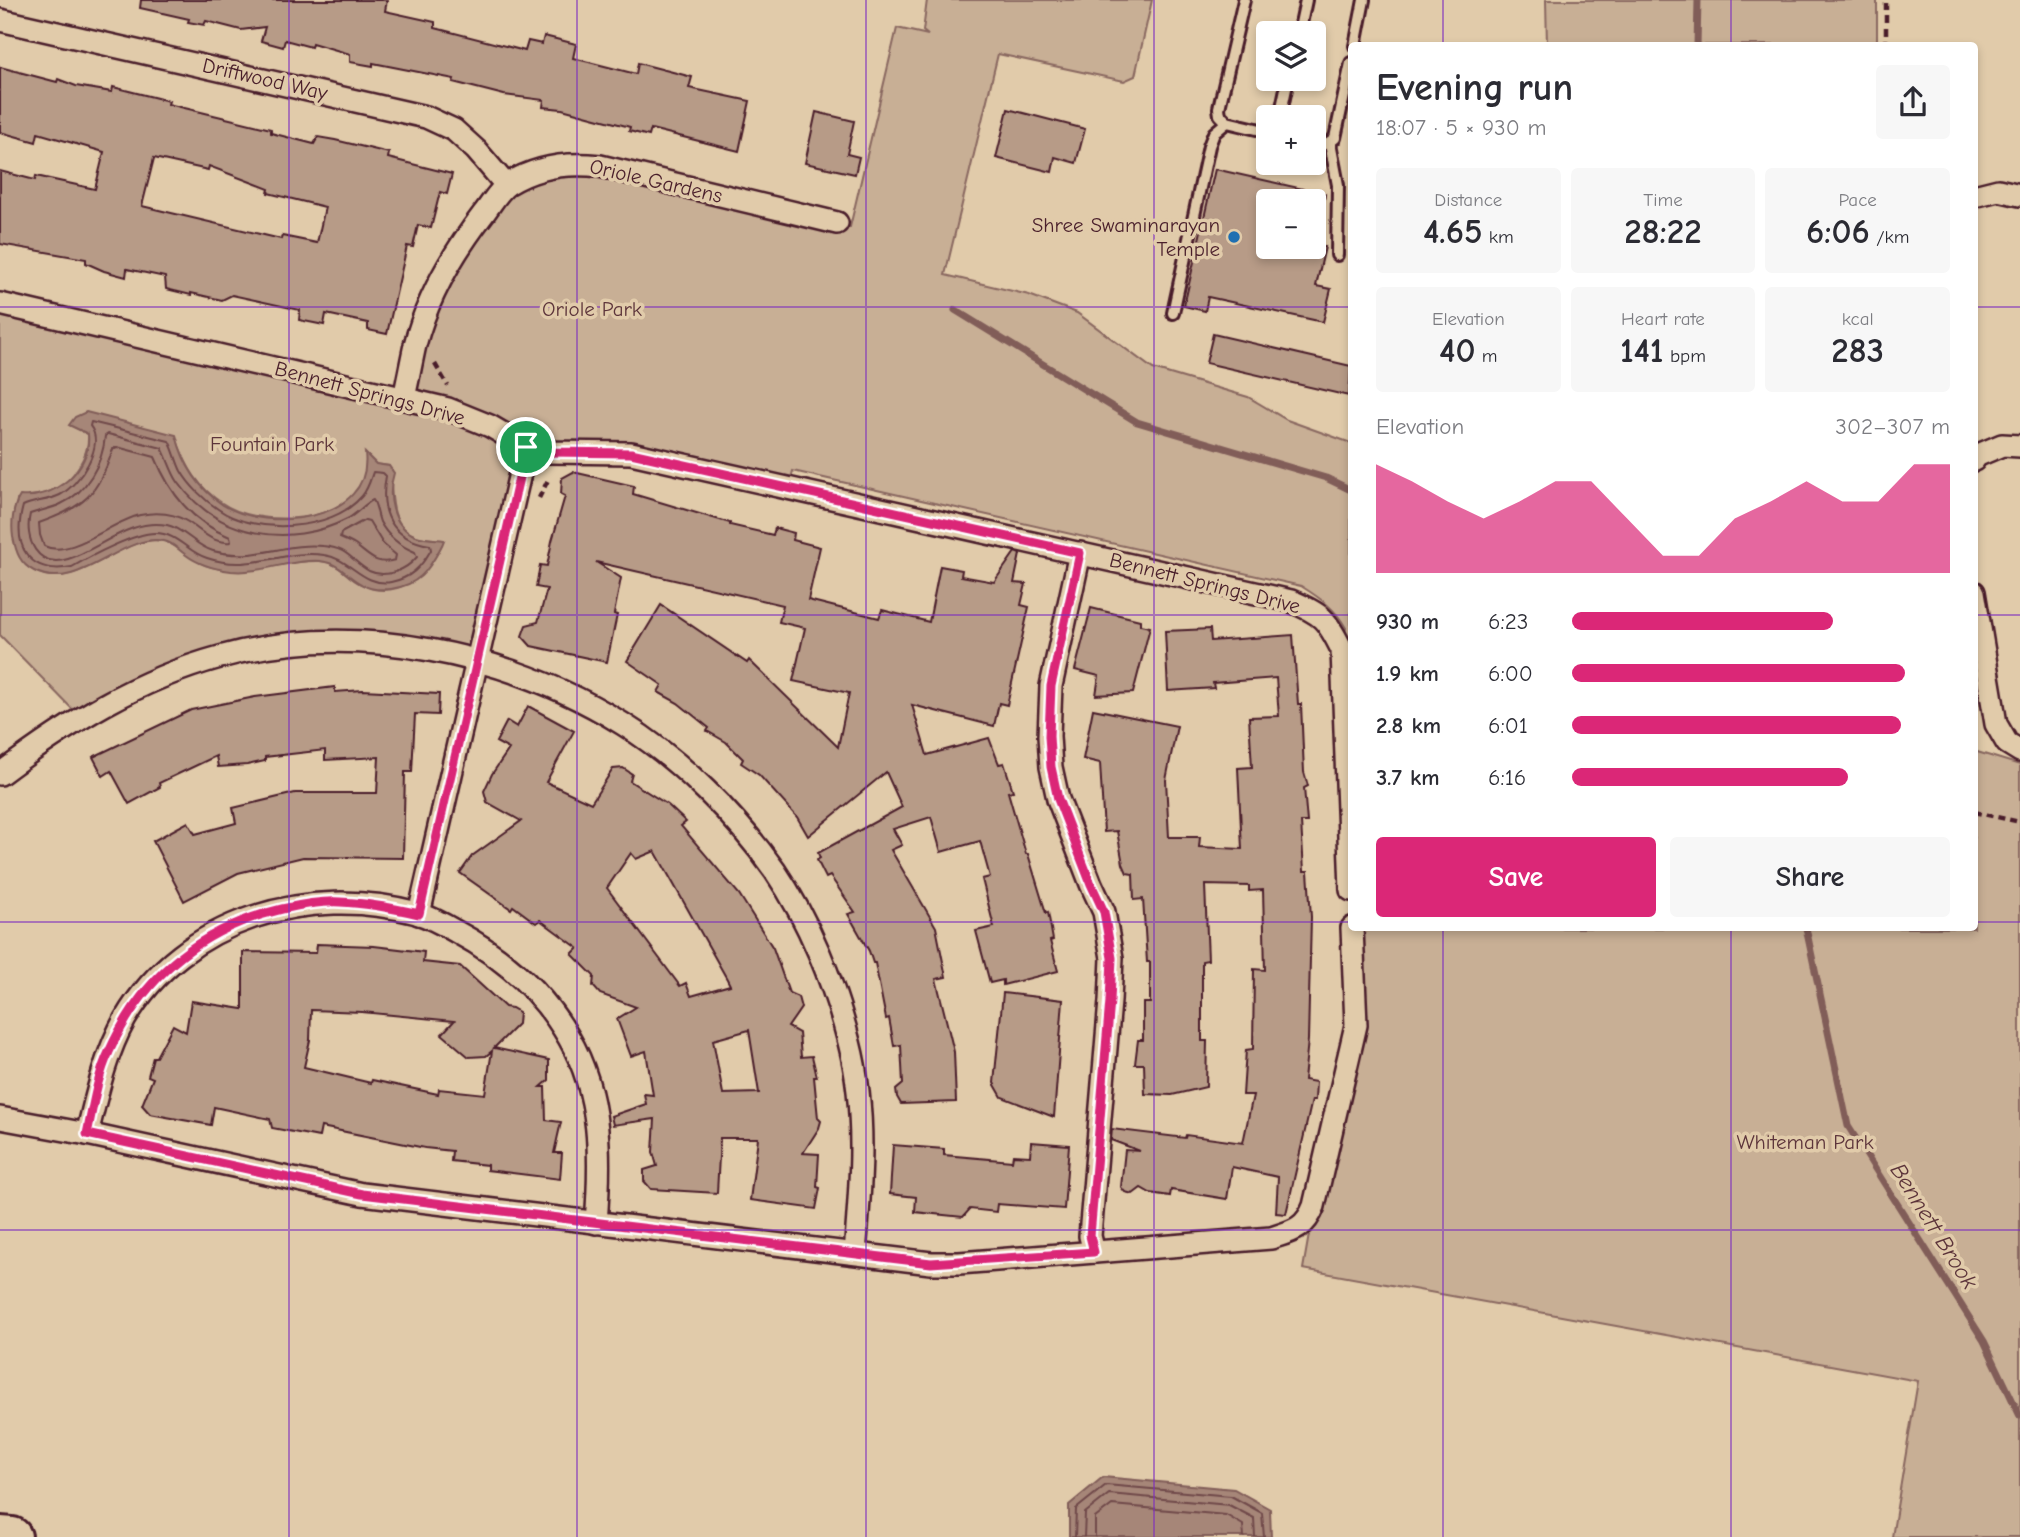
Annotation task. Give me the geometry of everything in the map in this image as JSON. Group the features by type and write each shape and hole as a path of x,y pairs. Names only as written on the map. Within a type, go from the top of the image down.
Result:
{"highway":[{"path":"0,1536 12,1537"}],"street":[{"name":"Driftwood Way","path":"0,20 426,117 454,131 476,150 506,185"},
{"name":"Oriole Gardens","path":"404,398 415,343 445,271 506,185 555,164 578,163 624,171 837,223"},
{"path":"1978,195 1998,190 2020,195"},
{"name":"Bennett Springs Drive","path":"0,304 449,409 490,426 526,447 548,452 631,453 1291,601 1315,611 1329,625 1342,650 1348,810"},
{"path":"1978,456 2002,445 2020,446"},
{"path":"419,914 526,447"},
{"path":"1080,553 1051,686 1049,736 1051,767 1058,799 1104,912 1112,958 1090,1236 1094,1252"},
{"path":"1978,616 1996,724 2007,743 2020,751"},
{"path":"0,774 80,717 123,693 174,671 223,656 298,643 380,642 429,649 477,661 549,687 624,724 701,787 741,830 776,873 803,920 822,963 850,1043 857,1082 862,1168 855,1253"},
{"path":"87,1134 107,1054 126,1017 152,983 181,956 214,933 252,916 296,906 337,901 382,906 419,914 477,943 508,965 534,989 569,1038 582,1065 599,1136 600,1175 596,1223"},
{"path":"0,1118 87,1134 362,1194 931,1263 1271,1238 1293,1231 1308,1220 1314,1206 1356,1026 1352,931"}],"lane":[{"path":"1244,0 1219,108 1223,120 1256,129"},
{"path":"1302,21 1306,0"},
{"path":"1356,42 1364,0"},
{"path":"1326,143 1335,138 1348,77"},
{"path":"1173,313 1209,146 1217,129 1227,122"},
{"path":"1330,143 1338,185 1337,255"}],"path":[{"path":"1886,0 1886,42"},
{"path":"434,357 435,366 443,381 452,390 449,409"},
{"path":"536,506 548,480"},
{"path":"1978,813 2020,822"}],"green space":[{"path":"927,0 1152,0 1135,76 1124,81 998,54 945,275 1029,295 1077,313 1153,369 1248,397 1287,420 1348,442 1348,810 1342,650 1346,628 1332,609 1301,586 793,471 789,488 526,447 477,661 429,649 256,649 80,717 0,635 0,304 404,398 415,343 481,217 537,171 624,171 850,227 897,28 928,35 923,31","holes":["70,425 178,443 185,461 207,491 237,511 255,516 296,518 335,508 350,498 363,481 366,454 376,464 389,466 393,506 406,531 416,536 443,541 421,574 411,582 387,590 361,584 333,564 320,561 248,569 220,569 198,562 161,540 138,543 80,571 65,575 50,576 35,571 21,558 13,529 17,500 55,490 74,474 86,450 88,434"]},
{"path":"1546,0 1877,0 1877,42 1547,42"},
{"name":"Whiteman Park","path":"1978,752 2020,765 2020,1537 1892,1537 1918,1381 1303,1269 1314,1206 1352,1052 1352,931 1978,931"}],"water":[{"path":"86,412 176,435 187,465 206,491 223,505 242,514 265,518 290,519 314,515 336,507 353,494 363,476 365,453 376,464 389,466 394,473 391,500 401,525 416,536 444,540 433,562 421,576 392,589 368,587 338,567 320,561 242,571 219,569 196,561 164,541 133,545 68,575 51,576 34,571 19,557 13,537 16,505 20,496 33,496 57,488 77,470 88,447 88,434 69,425 75,417"},
{"path":"1103,1477 1234,1489 1270,1509 1271,1537 1069,1537 1069,1505"}],"building":[{"path":"141,0 387,0 385,11 435,22 435,28 525,51 528,41 542,44 544,36 576,44 573,58 636,74 638,63 692,77 689,88 750,101 739,151 651,129 649,136 629,131 630,127 562,109 543,107 544,100 504,95 453,82 454,79 373,63 373,66 350,62 350,54 312,43 311,47 285,40 283,47 261,41 265,27 241,30 206,21 204,25 188,22 189,19 140,8"},
{"path":"0,67 57,82 58,79 76,86 112,92 113,87 169,101 168,104 271,129 271,133 314,144 318,137 335,140 389,153 388,158 452,174 447,194 440,192 431,228 418,225 413,247 407,246 387,334 368,330 368,323 326,314 324,325 299,320 300,310 232,295 222,300 191,295 166,289 165,277 127,269 126,277 86,263 86,259 0,244 0,171 35,180 36,176 95,189 104,152 38,133 36,142 0,132","holes":["154,158 208,170 209,166 269,189 268,193 325,207 317,243 282,236 281,239 142,206"]},
{"path":"1008,109 1085,129 1076,163 1055,157 1052,172 996,158"},
{"path":"816,112 854,121 847,154 859,157 855,174 805,163"},
{"name":"Shree Swaminarayan Temple","path":"1215,169 1303,189 1256,189 1256,259 1322,259 1316,286 1331,289 1323,322 1208,297 1205,311 1184,306"},
{"path":"1213,334 1348,365 1348,396 1206,363"},
{"path":"573,472 634,486 633,494 730,525 773,535 775,528 794,533 793,540 820,547 808,600 879,618 882,610 929,622 940,566 962,570 961,576 994,582 1015,552 1020,554 1014,583 1026,584 1021,605 1029,607 1007,705 999,703 994,726 912,705 927,755 989,738 999,764 1004,763 1013,791 1008,792 1026,854 1046,913 1048,912 1053,940 1050,941 1058,971 1003,985 1003,980 990,983 976,931 994,927 982,879 990,877 980,841 941,852 931,817 893,829 902,845 891,850 936,927 946,977 936,979 954,1052 956,1102 901,1104 896,1090 903,1084 901,1045 894,1046 875,963 848,914 855,912 830,876 826,878 817,860 820,858 818,853 902,807 886,772 808,836 797,817 759,775 741,763 743,759 726,742 707,731 709,728 678,703 658,692 662,685 627,661 661,605 747,663 749,660 838,747 849,693 793,681 805,628 779,622 783,605 596,562 621,578 614,614 617,615 607,662 531,646 522,636 526,625 538,622 547,589 536,587 540,565 547,566 565,496 561,494 562,478"},
{"path":"1091,608 1140,620 1140,625 1150,627 1133,693 1096,695 1099,676 1075,670"},
{"path":"1210,629 1211,641 1293,635 1298,704 1301,704 1304,772 1308,786 1304,788 1307,822 1301,822 1304,871 1308,871 1311,917 1308,1040 1304,1080 1316,1082 1315,1100 1312,1100 1286,1214 1276,1213 1278,1177 1232,1167 1227,1199 1171,1190 1170,1196 1150,1193 1141,1188 1133,1194 1125,1192 1121,1187 1125,1150 1140,1151 1111,1140 1112,1129 1243,1143 1253,1095 1243,1095 1246,1050 1253,1049 1254,969 1265,970 1263,890 1249,891 1249,886 1205,885 1208,960 1202,961 1202,1041 1207,1041 1206,1087 1172,1095 1145,1094 1144,1064 1135,1064 1138,1040 1143,1040 1143,1003 1150,1003 1150,962 1147,962 1143,899 1134,900 1133,874 1127,873 1123,864 1117,831 1104,832 1100,763 1083,759 1093,709 1177,726 1166,780 1169,837 1200,837 1199,847 1242,849 1238,768 1252,767 1249,717 1279,716 1276,678 1213,683 1214,688 1168,691 1165,631"},
{"path":"335,687 335,692 363,690 439,694 438,715 415,714 412,772 405,772 403,858 303,857 238,873 184,901 153,841 188,822 195,834 236,823 233,808 295,793 377,793 379,757 325,760 325,750 265,757 265,761 247,765 218,767 216,756 159,783 160,787 129,804 111,771 103,776 93,757 191,710 255,697"},
{"path":"528,706 574,731 546,782 591,803 613,769 623,768 632,774 630,781 668,805 686,822 681,826 739,894 773,948 789,993 798,997 801,1008 788,1027 799,1033 801,1057 812,1056 817,1077 814,1077 818,1118 821,1121 803,1153 819,1154 817,1187 820,1188 816,1209 750,1200 758,1138 720,1138 717,1193 651,1189 644,1181 644,1170 657,1166 653,1152 655,1119 613,1125 611,1116 646,1104 644,1094 653,1095 646,1051 631,1056 617,1019 636,1007 600,994 593,986 594,976 572,954 578,948 540,920 536,923 513,906 511,909 460,873 472,856 521,821 487,802 484,791 509,749 496,742 507,721 517,727","holes":["655,851 727,979 730,985 691,996 686,983 680,986 607,888 631,853 636,859","749,1030 759,1093 723,1094 713,1040"]},
{"path":"317,944 374,946 424,952 423,962 460,966 505,1007 519,1012 518,1024 494,1048 549,1060 549,1080 541,1087 545,1087 546,1120 561,1122 554,1153 562,1153 560,1179 487,1170 487,1165 451,1161 452,1151 321,1127 319,1137 272,1128 270,1119 214,1107 211,1125 150,1114 142,1105 153,1078 148,1076 153,1057 156,1057 173,1025 186,1032 191,1001 243,1009 243,952 316,953","holes":["311,1010 454,1021 442,1034 469,1057 486,1056 492,1051 485,1094 439,1089 438,1094 372,1080 371,1083 304,1067 310,1040"]},
{"path":"1003,993 1063,1000 1054,1117 1002,1097 994,1083"},
{"path":"1031,1142 1069,1145 1064,1209 997,1204 996,1212 970,1209 963,1217 915,1212 916,1197 890,1194 893,1145 944,1149 944,1155 1012,1161 1013,1155 1030,1156"}],"waterway":[{"name":"Bennett Brook","path":"1697,42 1698,0"},
{"path":"955,310 1137,422 1326,478 1348,489"},
{"name":"Bennett Brook","path":"1807,931 1848,1126 1984,1341 2020,1416"}],"place":[{"name":"Shree Swaminarayan Temple","path":"1234,237"}],"route":[{"path":"526,447 548,452 631,453 1080,553 1051,686 1049,736 1051,767 1058,799 1104,912 1112,958 1090,1236 1094,1252 931,1263 362,1194 87,1134 107,1054 126,1017 152,983 181,956 214,933 252,916 296,906 337,901 382,906 419,914 526,447"}],"park label":[{"name":"Oriole Park","path":"592,309"},
{"name":"Fountain Park","path":"272,444"}]}
